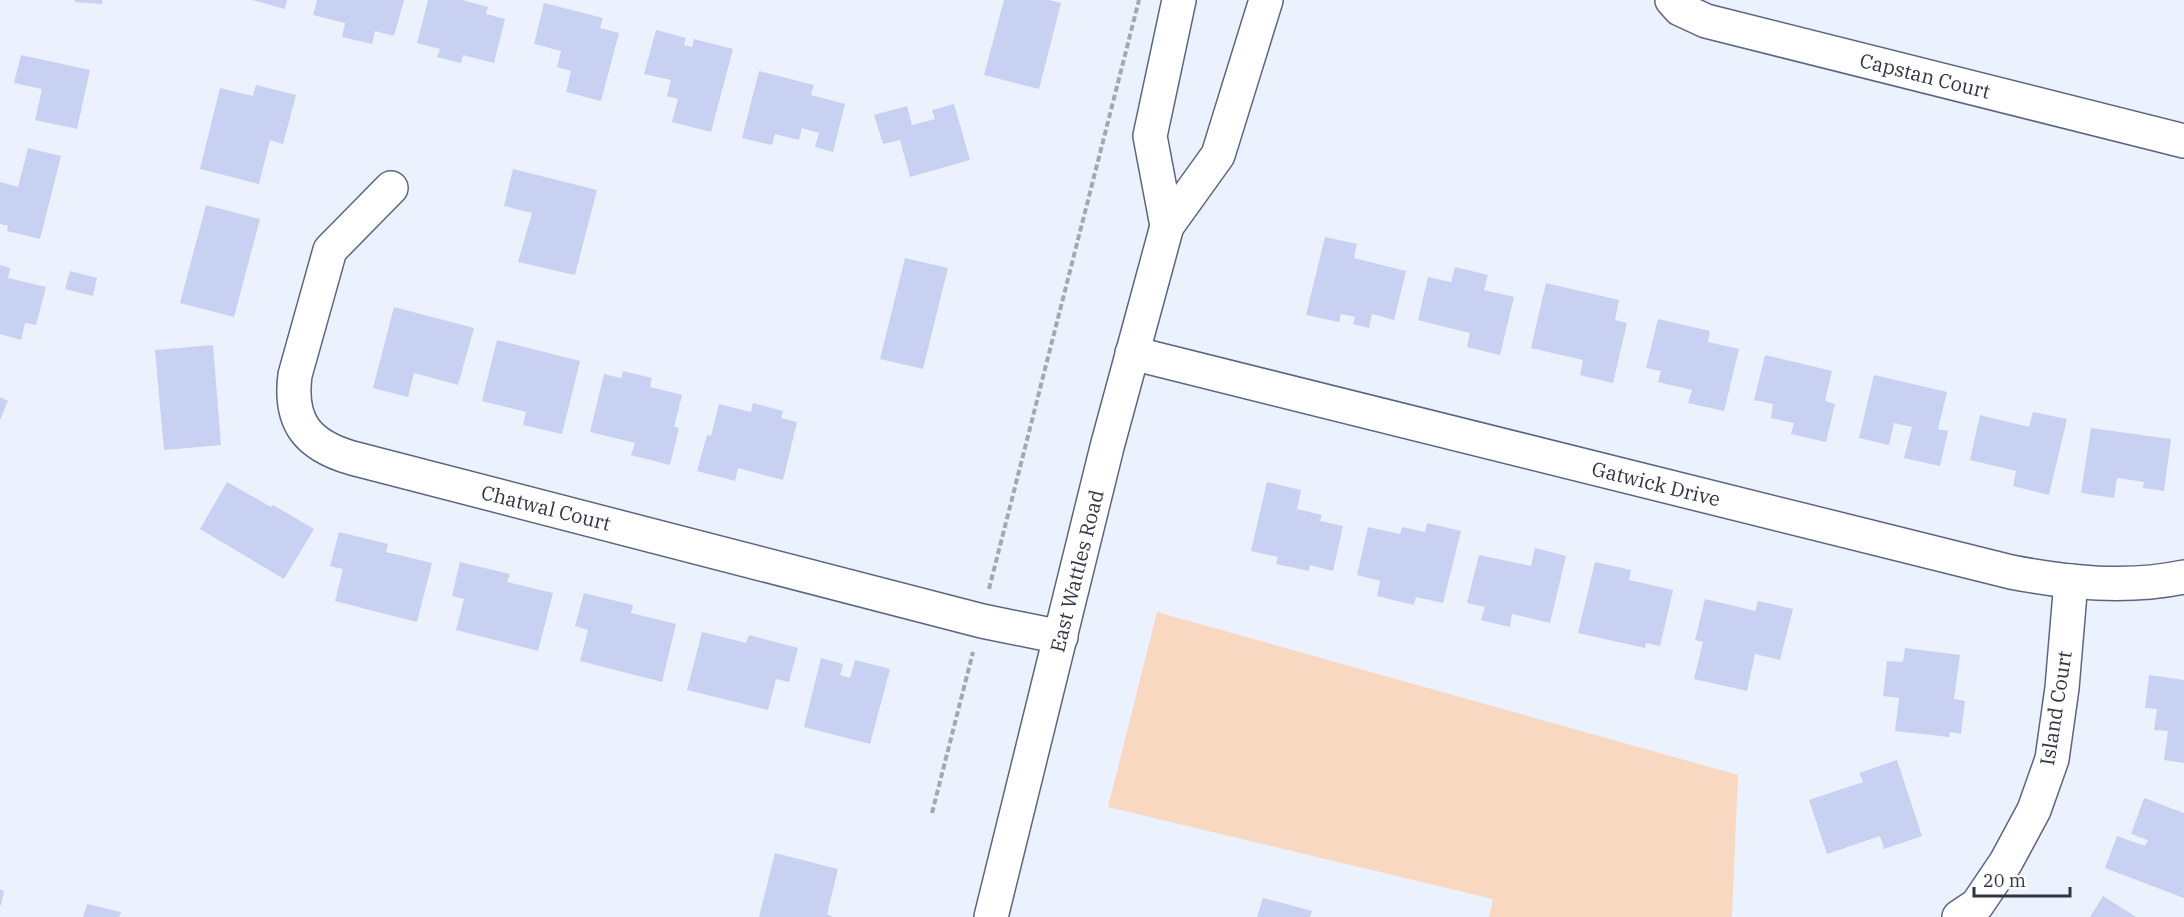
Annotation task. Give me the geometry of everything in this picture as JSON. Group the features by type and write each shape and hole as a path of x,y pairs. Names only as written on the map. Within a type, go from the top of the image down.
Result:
{"street":[{"name":"East Wattles Road","path":"1167,226 1150,136 1179,0"},
{"name":"East Wattles Road","path":"991,917 1132,353 1167,226 1218,155 1266,0"},
{"name":"Capstan Court","path":"1672,0 1680,9 1706,21 2184,141"},
{"name":"Chatwal Court","path":"391,188 330,250 295,375 293,392 296,416 307,433 321,445 337,454 387,467 982,621 1061,637"},
{"name":"Gatwick Drive","path":"1132,353 2011,572 2071,581 2114,584 2184,577"},
{"name":"Island Court","path":"1959,917 1977,904 2006,862 2034,810 2052,759 2062,688 2071,581"}],"path":[{"path":"989,591 1139,0"},
{"path":"932,813 976,643"}],"shaded area":[{"path":"1157,612 1738,775 1732,917 1489,917 1493,899 1108,807"}],"building":[{"path":"75,0 102,0 102,4 75,2"},
{"path":"252,0 287,0 285,9"},
{"path":"317,0 404,0 394,36 375,31 372,44 342,37 345,23 313,15"},
{"path":"428,0 462,0 488,7 486,14 505,19 494,63 463,55 461,63 437,57 440,49 417,43"},
{"path":"1004,0 1049,0 1061,3 1039,89 984,75"},
{"path":"544,3 603,18 600,28 619,33 601,101 566,92 571,71 557,67 561,51 534,44"},
{"path":"656,30 686,38 684,45 692,47 694,39 733,49 711,132 672,122 678,99 667,96 671,80 644,74"},
{"path":"21,55 90,70 77,129 35,120 42,89 14,83"},
{"path":"759,71 814,85 811,95 845,104 833,152 815,147 819,133 802,128 799,140 775,134 772,145 742,138"},
{"path":"256,85 296,95 283,144 270,140 259,184 200,169 220,88 253,96"},
{"path":"954,104 970,160 910,177 900,140 883,144 874,115 907,106 912,125 935,119 932,110"},
{"path":"28,148 61,156 40,239 7,231 8,226 0,224 0,182 18,187"},
{"path":"513,169 597,190 575,275 518,262 532,213 504,206"},
{"path":"206,205 260,219 234,317 180,303"},
{"path":"1325,237 1357,244 1354,258 1406,271 1394,320 1372,314 1369,328 1353,324 1355,317 1341,314 1339,322 1306,315"},
{"path":"905,258 948,268 923,369 880,359"},
{"path":"0,265 10,268 8,278 46,287 36,325 25,323 21,340 0,334"},
{"path":"1455,267 1488,275 1484,290 1514,297 1500,355 1467,347 1470,333 1418,320 1428,277 1451,282"},
{"path":"70,271 97,278 93,296 65,289"},
{"path":"1546,283 1619,300 1615,320 1627,323 1613,383 1580,375 1583,360 1531,348"},
{"path":"394,307 474,328 458,385 414,373 408,397 373,388"},
{"path":"1658,319 1710,331 1708,342 1739,349 1724,411 1688,403 1692,390 1658,382 1661,371 1646,368"},
{"path":"497,340 580,361 562,434 523,425 526,412 482,401"},
{"path":"213,345 221,445 164,450 155,350"},
{"path":"1765,355 1832,371 1825,401 1835,404 1826,442 1791,434 1794,423 1771,418 1773,404 1754,400"},
{"path":"623,371 652,378 650,387 682,395 674,427 679,428 670,465 631,455 635,443 590,432 604,374 621,378"},
{"path":"1874,375 1947,392 1938,429 1948,431 1940,466 1904,458 1912,427 1894,423 1889,445 1859,438"},
{"path":"0,397 8,401 0,420"},
{"path":"753,403 783,411 781,418 797,422 783,480 738,468 735,481 697,471 707,435 711,436 719,404 751,412"},
{"path":"2033,412 2067,419 2049,495 2013,486 2016,471 1970,460 1980,415 2029,427"},
{"path":"2091,428 2171,439 2164,491 2143,488 2144,482 2117,478 2114,498 2081,493"},
{"path":"227,482 314,529 284,579 200,529"},
{"path":"1267,482 1301,490 1297,509 1322,515 1320,521 1343,526 1333,571 1310,565 1309,571 1276,564 1278,557 1251,551"},
{"path":"1427,523 1461,531 1443,603 1416,597 1414,605 1377,596 1380,581 1357,575 1368,527 1400,534 1402,527 1425,532"},
{"path":"339,532 388,544 386,552 432,563 417,622 335,601 343,569 330,566"},
{"path":"1535,548 1566,556 1550,623 1512,614 1510,627 1481,620 1485,607 1467,603 1479,555 1531,566"},
{"path":"460,562 510,574 507,582 553,593 538,651 456,630 464,599 452,596"},
{"path":"1595,562 1631,570 1629,580 1673,590 1660,646 1646,643 1645,648 1578,633"},
{"path":"584,593 633,605 631,613 676,624 662,682 580,661 588,630 575,626"},
{"path":"1705,599 1755,611 1758,601 1793,609 1780,660 1755,654 1747,691 1694,679 1703,642 1695,640"},
{"path":"702,632 746,643 749,635 798,648 789,682 776,679 768,710 687,690"},
{"path":"1905,648 1960,655 1954,699 1965,701 1961,734 1950,732 1949,737 1895,731 1899,698 1883,696 1887,661 1903,662"},
{"path":"821,658 843,664 840,675 850,678 855,660 890,669 870,744 804,727"},
{"path":"2149,675 2184,680 2184,763 2164,760 2168,731 2154,730 2157,709 2145,708"},
{"path":"1897,760 1922,836 1884,849 1880,836 1827,854 1809,800 1863,782 1859,773"},
{"path":"2144,798 2184,813 2184,898 2105,868 2117,836 2145,846 2148,840 2131,834"},
{"path":"775,853 838,869 827,914 833,917 759,917"},
{"path":"0,889 4,891 1,905 0,905"},
{"path":"2103,896 2136,917 2090,917"},
{"path":"1263,898 1312,911 1310,917 1257,917"},
{"path":"87,904 121,912 119,917 83,917"}]}
